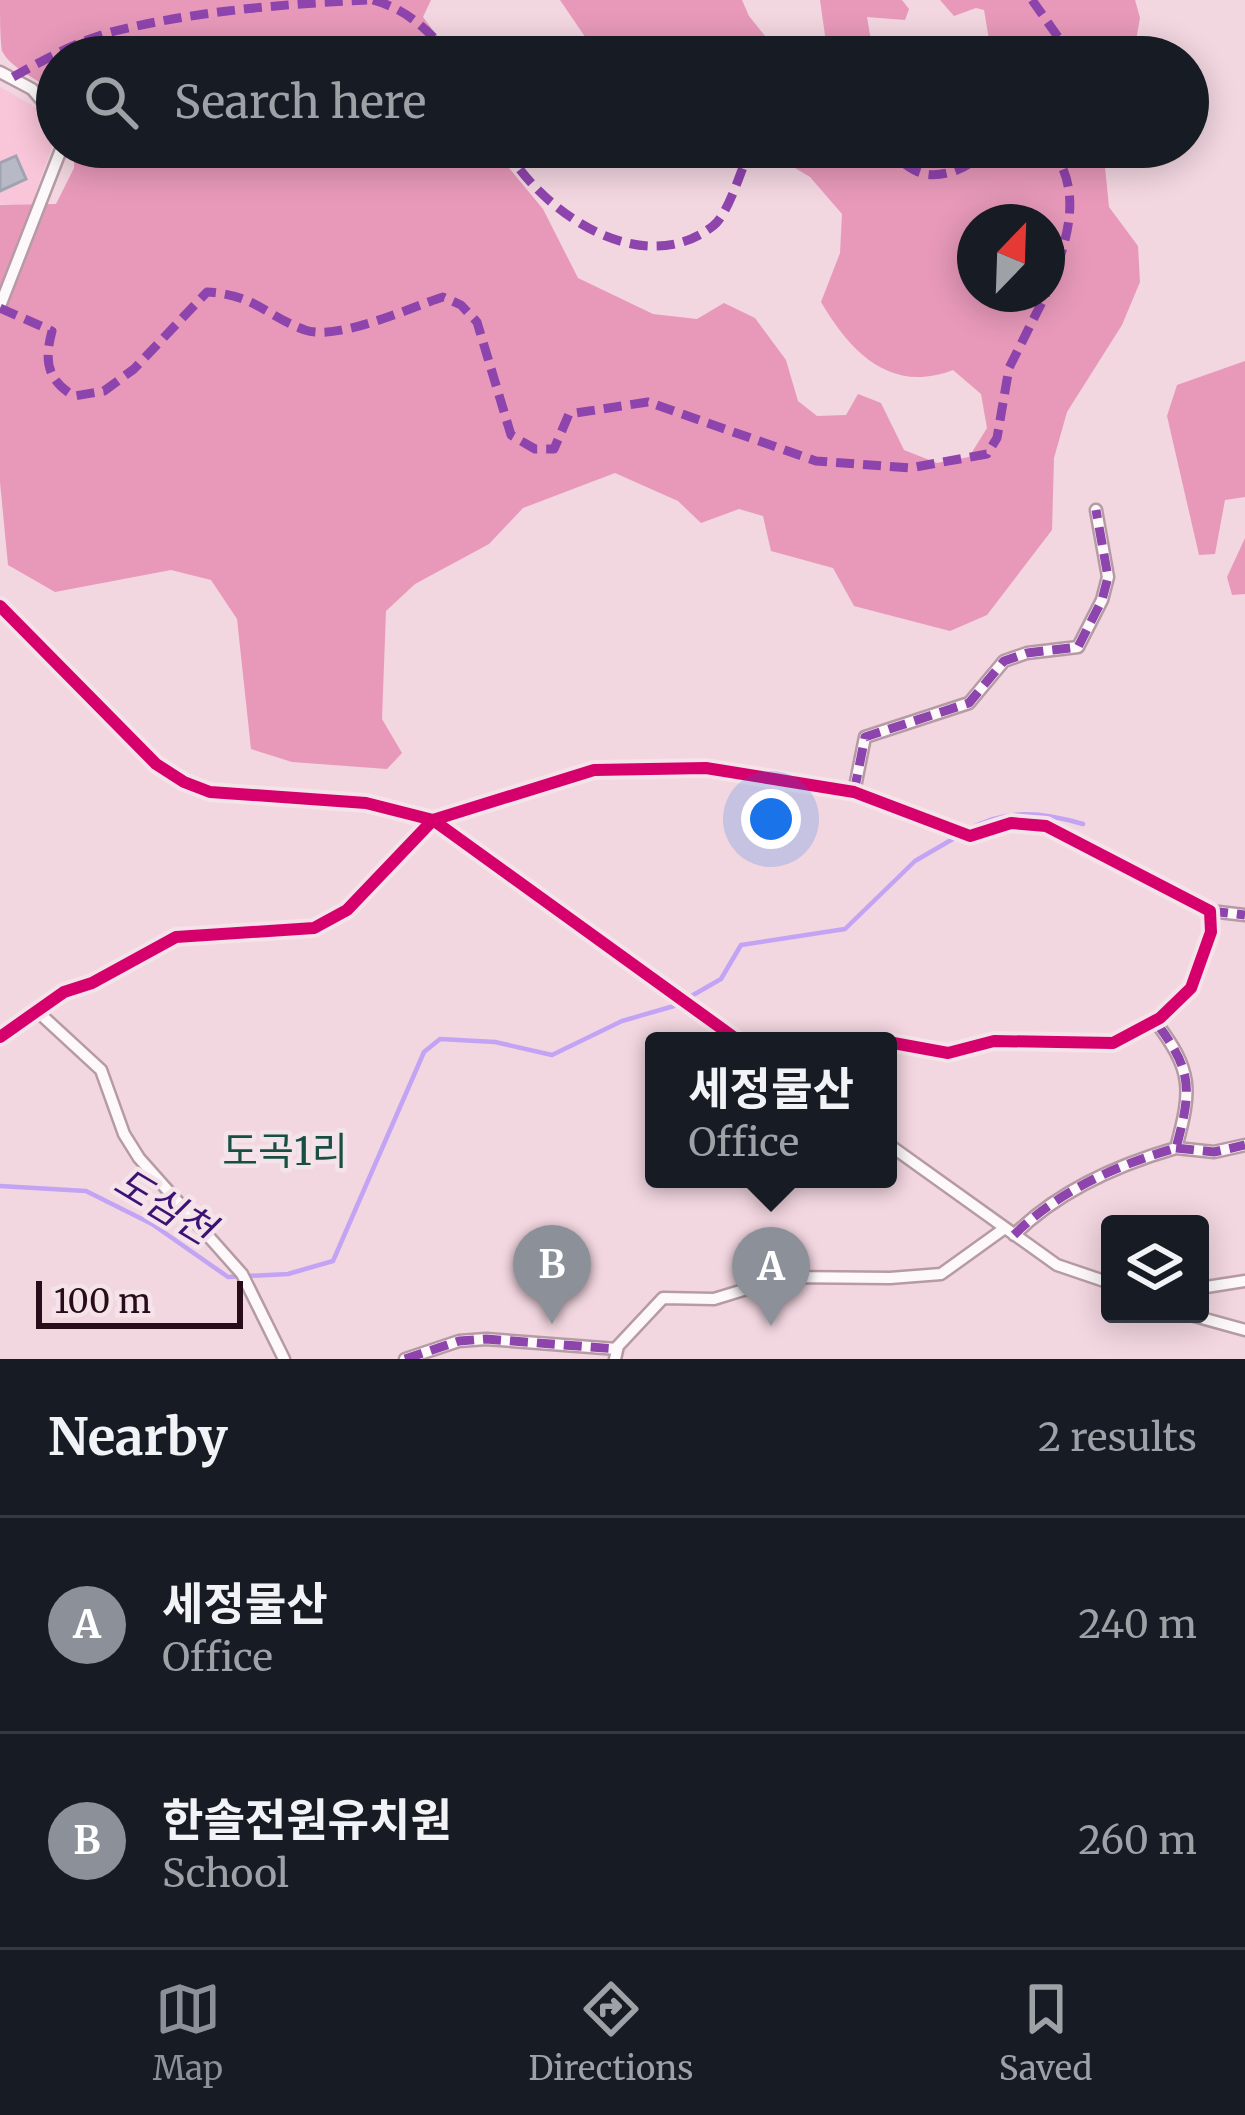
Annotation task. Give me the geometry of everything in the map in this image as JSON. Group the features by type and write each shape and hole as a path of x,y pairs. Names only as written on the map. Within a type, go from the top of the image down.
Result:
{"street":[{"path":"0,72 36,94"},
{"path":"0,306 54,168"},
{"path":"854,792 865,737 969,703 1004,661 1027,652 1078,647 1108,577 1096,510"},
{"path":"0,606 156,764 184,782 210,791 366,802 433,820 727,1032"},
{"path":"0,1036 64,992 92,983 176,937 314,928 347,910 433,820 594,770 706,768 854,792 970,836 1011,824 1046,826 1210,910 1245,915"},
{"path":"897,1044 948,1053 994,1041 1113,1043 1155,1021 1191,988 1211,932 1210,910"},
{"path":"37,1011 100,1070 124,1134 139,1158 242,1274 284,1359"},
{"path":"1155,1021 1186,1072 1189,1098 1176,1148"},
{"path":"405,1359 472,1340 560,1342 616,1354 663,1298 713,1299 786,1277 941,1274 1076,1188 1130,1162 1176,1148 1214,1152 1245,1145"},
{"path":"897,1150 1058,1265 1101,1280"},
{"path":"1209,1287 1245,1281"},
{"path":"1209,1320 1245,1330"}],"shaded area":[{"path":"0,0 431,0 423,17 437,36 36,36 36,80 2,51"},
{"path":"560,0 742,0 765,36 585,36"},
{"path":"820,0 902,0 909,9 905,20 867,17 871,36 825,36"},
{"path":"940,0 1135,0 1140,18 1137,36 988,36 984,10 954,16"},
{"path":"0,87 36,108 36,168 44,168 31,206 0,204"},
{"path":"74,168 509,168 543,209 578,278 653,314 697,319 724,303 755,318 786,360 798,401 817,416 846,415 858,394 881,403 904,450 937,463 969,457 987,428 981,394 953,370 910,377 892,372 875,364 846,338 821,302 840,253 842,214 810,177 795,168 1105,168 1109,207 1138,246 1140,282 1122,325 1067,412 1054,458 1052,530 987,615 950,631 854,606 833,568 771,551 763,516 739,509 701,523 678,501 615,473 523,508 489,544 415,584 386,611 382,719 402,753 387,769 292,762 251,749 237,619 211,580 171,570 55,592 8,565 0,482 0,205 56,204"},
{"path":"1245,361 1245,497 1225,500 1215,554 1199,555 1167,416 1177,385"},
{"path":"1245,538 1245,594 1232,595 1227,577"}],"building":[{"path":"16,156 26,179 0,191 0,163"}],"waterway":[{"name":"도심천","path":"968,830 996,818 1024,814 1083,824"},
{"name":"도심천","path":"0,1186 86,1191 152,1224 228,1277 288,1274 333,1261 424,1052 440,1039 495,1042 552,1055 622,1021 674,1006 721,979 741,945 845,929 915,861 958,836"}],"marked path":[{"path":"99,36 177,18 367,0"},
{"path":"373,0 407,15 432,36"},
{"path":"1032,0 1057,36"},
{"path":"13,77 36,65"},
{"path":"519,168 568,216 596,232 626,243 656,246 685,241 713,226 743,168"},
{"path":"911,168 935,175 960,168"},
{"path":"1062,168 1070,199 1065,240"},
{"path":"0,308 52,331 50,369 74,396 104,391 134,369 207,292 237,297 305,330 319,332 354,327 443,297 461,305 477,322 511,435 535,449 554,449 569,414 648,402 816,461 910,468 987,454 997,438 1009,368 1037,312"},
{"path":"854,792 865,737 969,703 1004,661 1078,647 1108,577 1096,510"},
{"path":"1210,911 1245,915"},
{"path":"1014,1235 1089,1181 1176,1148 1186,1081 1177,1054 1155,1021"},
{"path":"1176,1148 1214,1152 1245,1145"},
{"path":"405,1359 459,1341 486,1339 617,1349"}],"cycle path":[{"path":"0,606 156,764 184,782 210,792 366,803 433,820 727,1032"},
{"path":"0,1037 64,992 92,983 176,937 314,928 347,910 433,820 594,770 706,768 854,792 970,836 1011,823 1046,826 1210,911 1211,932 1191,988 1160,1018 1113,1043 994,1041 948,1053 897,1044"}],"place":[{"name":"한솔전원유치원","path":"552,1324"},
{"name":"세정물산","path":"771,1326"}],"district":[{"name":"도곡1리","path":"285,1151"}]}
